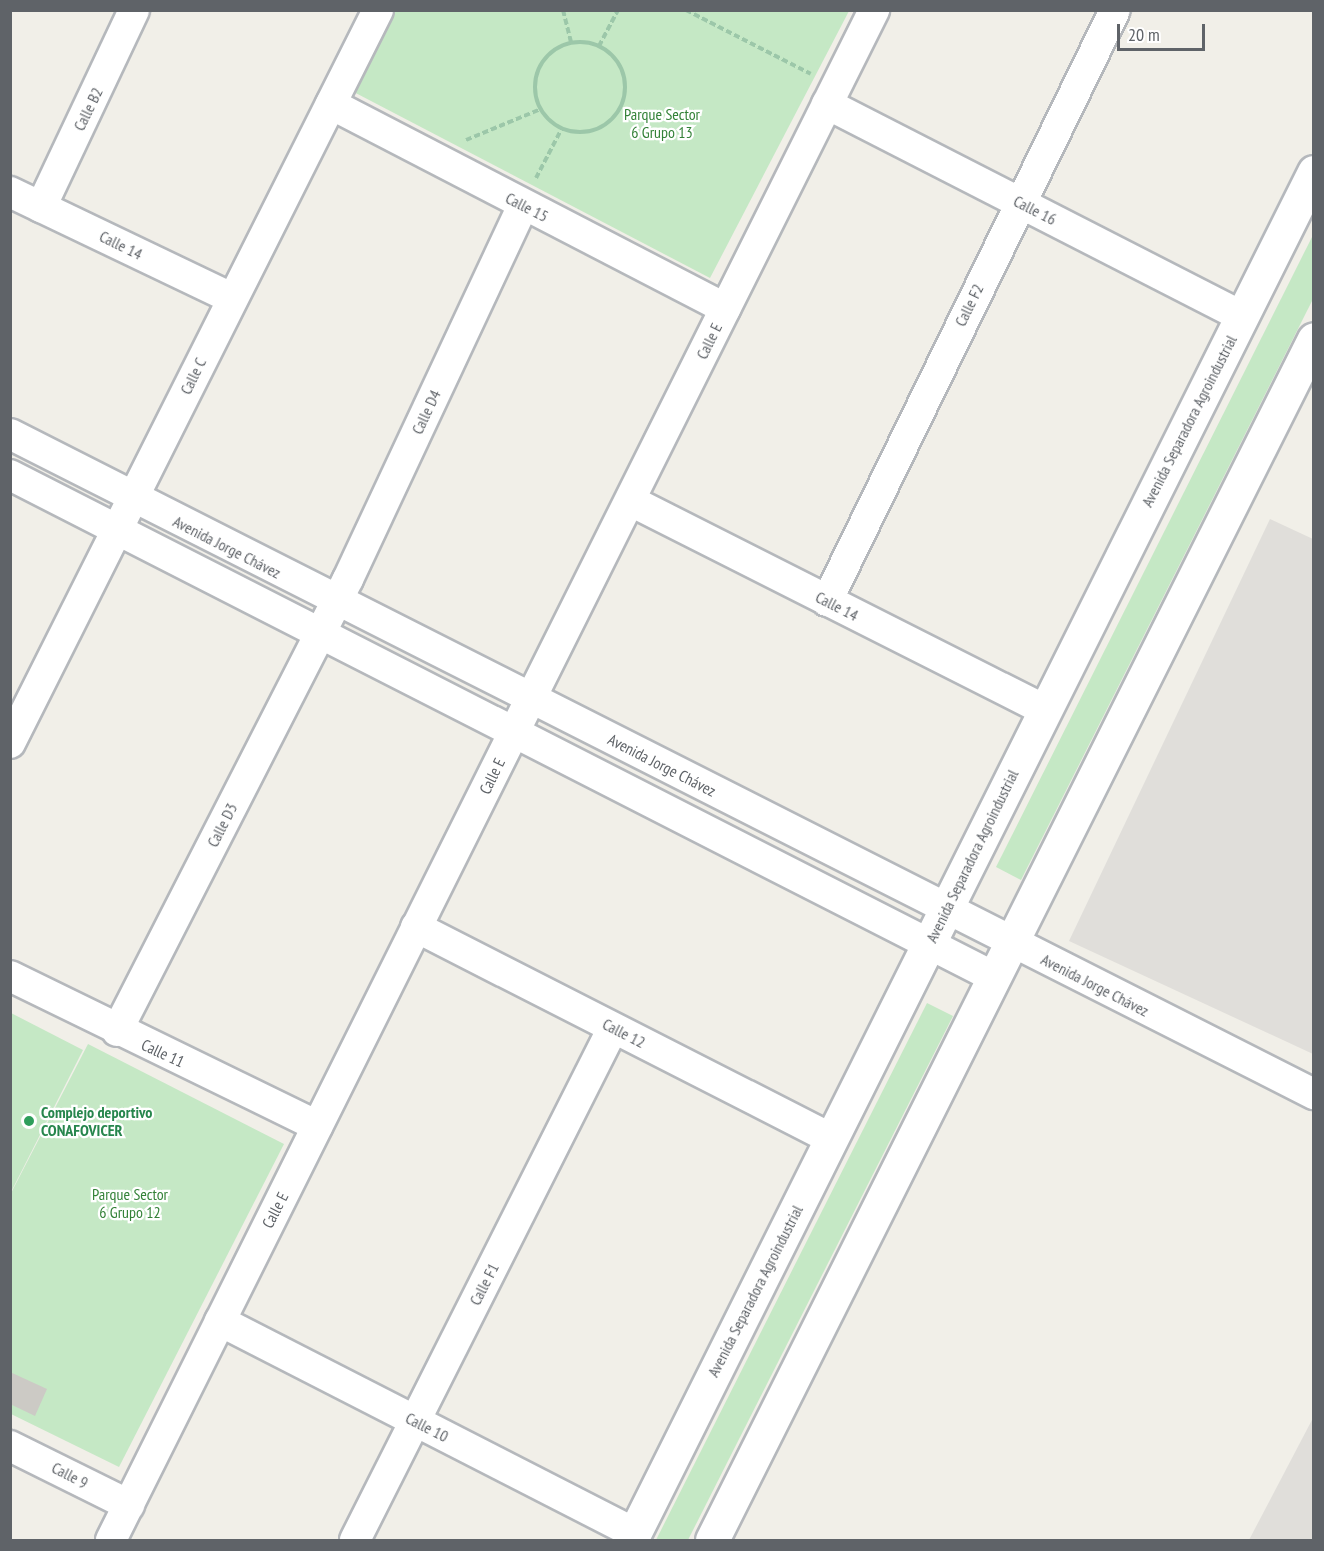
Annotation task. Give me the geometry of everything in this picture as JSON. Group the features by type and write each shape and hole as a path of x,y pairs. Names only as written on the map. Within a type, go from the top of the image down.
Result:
{"street":[{"name":"Calle B2","path":"41,207 134,10"},
{"name":"Calle C","path":"12,736 118,532 231,298 378,10"},
{"name":"Calle E","path":"111,1540 874,10"},
{"name":"Calle F2","path":"827,602 1019,201 1115,10"},
{"name":"Calle 16","path":"831,95 1019,201 1242,316"},
{"name":"Calle 15","path":"331,104 532,188 725,308"},
{"name":"Avenida Separadora Agroindustrial","path":"633,1537 1314,172"},
{"name":"Calle D4","path":"328,619 532,188"},
{"name":"Calle 14","path":"10,192 231,298"},
{"path":"712,1540 1314,339"},
{"name":"Avenida Jorge Chávez","path":"10,434 134,499 514,732 994,977"},
{"name":"Avenida Jorge Chávez","path":"10,475 118,532 328,619 530,698 1314,1094"},
{"name":"Calle 14","path":"631,501 1044,710"},
{"name":"Calle D3","path":"117,1031 328,619"},
{"name":"Calle 12","path":"417,927 832,1139"},
{"name":"Calle 11","path":"10,976 117,1031 317,1126"},
{"name":"Calle F1","path":"355,1540 613,1028"},
{"name":"Calle 10","path":"220,1322 415,1421 633,1537"},
{"name":"Calle 9","path":"10,1446 129,1505"}],"path":[{"path":"563,10 571,42"},
{"path":"599,46 618,10"},
{"path":"686,10 831,95"},
{"path":"571,42 599,46 621,68 624,98 612,118 592,130 562,128 541,109 536,96 538,68 552,51 571,42"},
{"path":"469,147 459,142 541,109"},
{"path":"532,188 562,128"}],"shaded area":[{"path":"1270,519 1313,539 1313,1054 1069,941"},
{"path":"1313,1418 1313,1540 1249,1540"}],"green space":[{"name":"Parque Sector 6 Grupo 13","path":"389,11 849,11 710,278 348,89"},
{"path":"1313,235 1313,299 1021,880 996,867"},
{"path":"927,1003 953,1016 688,1540 656,1540"},
{"name":"Complejo deportivo CONAFOVICER","path":"10,1013 83,1050 11,1192"},
{"name":"Parque Sector 6 Grupo 12","path":"88,1044 284,1144 119,1467 11,1414 10,1195"}],"building":[{"path":"10,1372 47,1389 35,1416 10,1404"}],"place":[{"name":"Complejo deportivo CONAFOVICER","path":"29,1121"}]}
